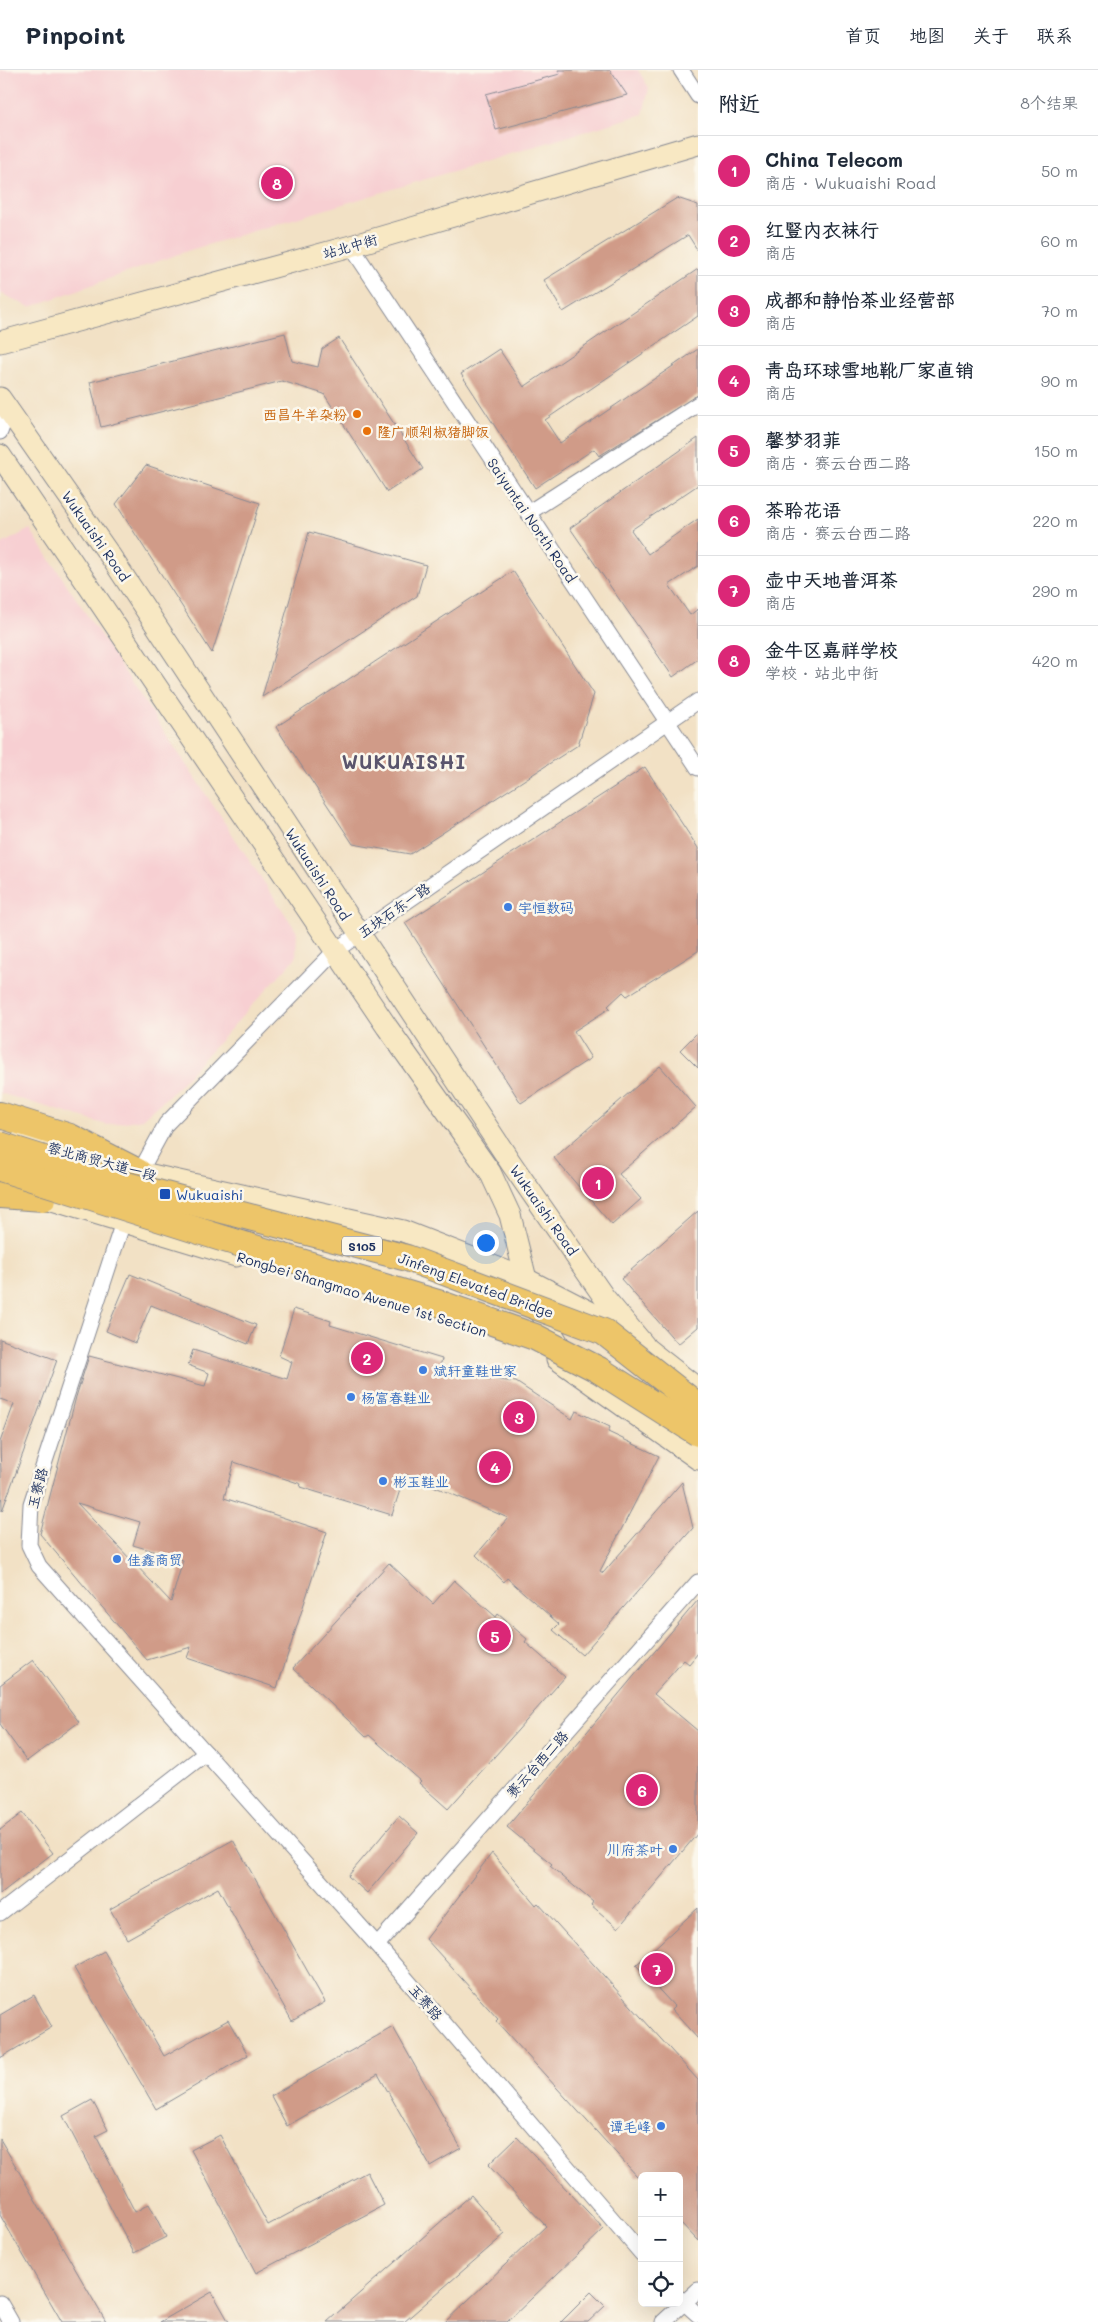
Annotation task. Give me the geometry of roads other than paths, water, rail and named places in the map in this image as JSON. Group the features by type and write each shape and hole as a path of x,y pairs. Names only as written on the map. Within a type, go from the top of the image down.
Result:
{"highway":[{"path":"0,1116 70,1137 138,1172"},
{"name":"Jinfeng Elevated Bridge","path":"0,1145 127,1185 408,1258 604,1332 660,1374 698,1406"},
{"name":"S105","path":"0,1168 218,1237 441,1304 535,1337 599,1370 698,1433"},
{"path":"0,1195 43,1198"}],"main road":[{"name":"站北中街","path":"0,342 350,246 698,144"},
{"name":"Wukuaishi Road","path":"4,404 111,556 510,1163 604,1297 644,1345"},
{"name":"Wukuaishi Road","path":"0,455 336,950 490,1172 510,1215 526,1280 546,1323 576,1372"},
{"name":"蓉北商贸大道一段","path":"0,1133 138,1172 403,1231 526,1280 620,1327 698,1389"},
{"name":"Rongbei Shangmao Avenue 1st Section","path":"0,1183 43,1198 538,1346 698,1459"}],"street":[{"path":"682,70 698,96"},
{"name":"Saiyuntai North Road","path":"350,246 698,768"},
{"path":"0,432 4,404"},
{"path":"528,513 698,404"},
{"name":"五块石东一路","path":"138,1172 166,1124 336,950 698,701"},
{"name":"玉赛路","path":"138,1172 31,1504 29,1545 39,1566 377,1945 638,2249"},
{"name":"赛云台西二路","path":"377,1945 698,1582"},
{"path":"0,1913 206,1753"},
{"path":"683,2299 698,2290"},
{"path":"0,2302 12,2322"},
{"path":"683,2302 698,2315"},
{"path":"663,2322 675,2307"}],"place":[{"name":"金牛区嘉祥学校","path":"277,183"},
{"name":"西昌牛羊杂粉","path":"357,414"},
{"name":"隆广顺剁椒猪脚饭","path":"367,431"},
{"name":"宇恒数码","path":"508,907"},
{"name":"China Telecom","path":"598,1183"},
{"name":"Wukuaishi","path":"165,1194"},
{"name":"红豎内衣袜行","path":"367,1358"},
{"name":"斌轩童鞋世家","path":"423,1370"},
{"name":"杨富春鞋业","path":"351,1397"},
{"name":"成都和静怡茶业经营部","path":"519,1417"},
{"name":"青岛环球雪地靴厂家直销","path":"495,1467"},
{"name":"彬玉鞋业","path":"383,1481"},
{"name":"佳鑫商贸","path":"117,1559"},
{"name":"馨梦羽菲","path":"495,1636"},
{"name":"茶聆花语","path":"642,1790"},
{"name":"川府茶叶","path":"673,1849"},
{"name":"壶中天地普洱茶","path":"657,1969"},
{"name":"谭毛峰","path":"661,2126"}],"district":[{"name":"WUKUAISHI","path":"404,761"}]}
